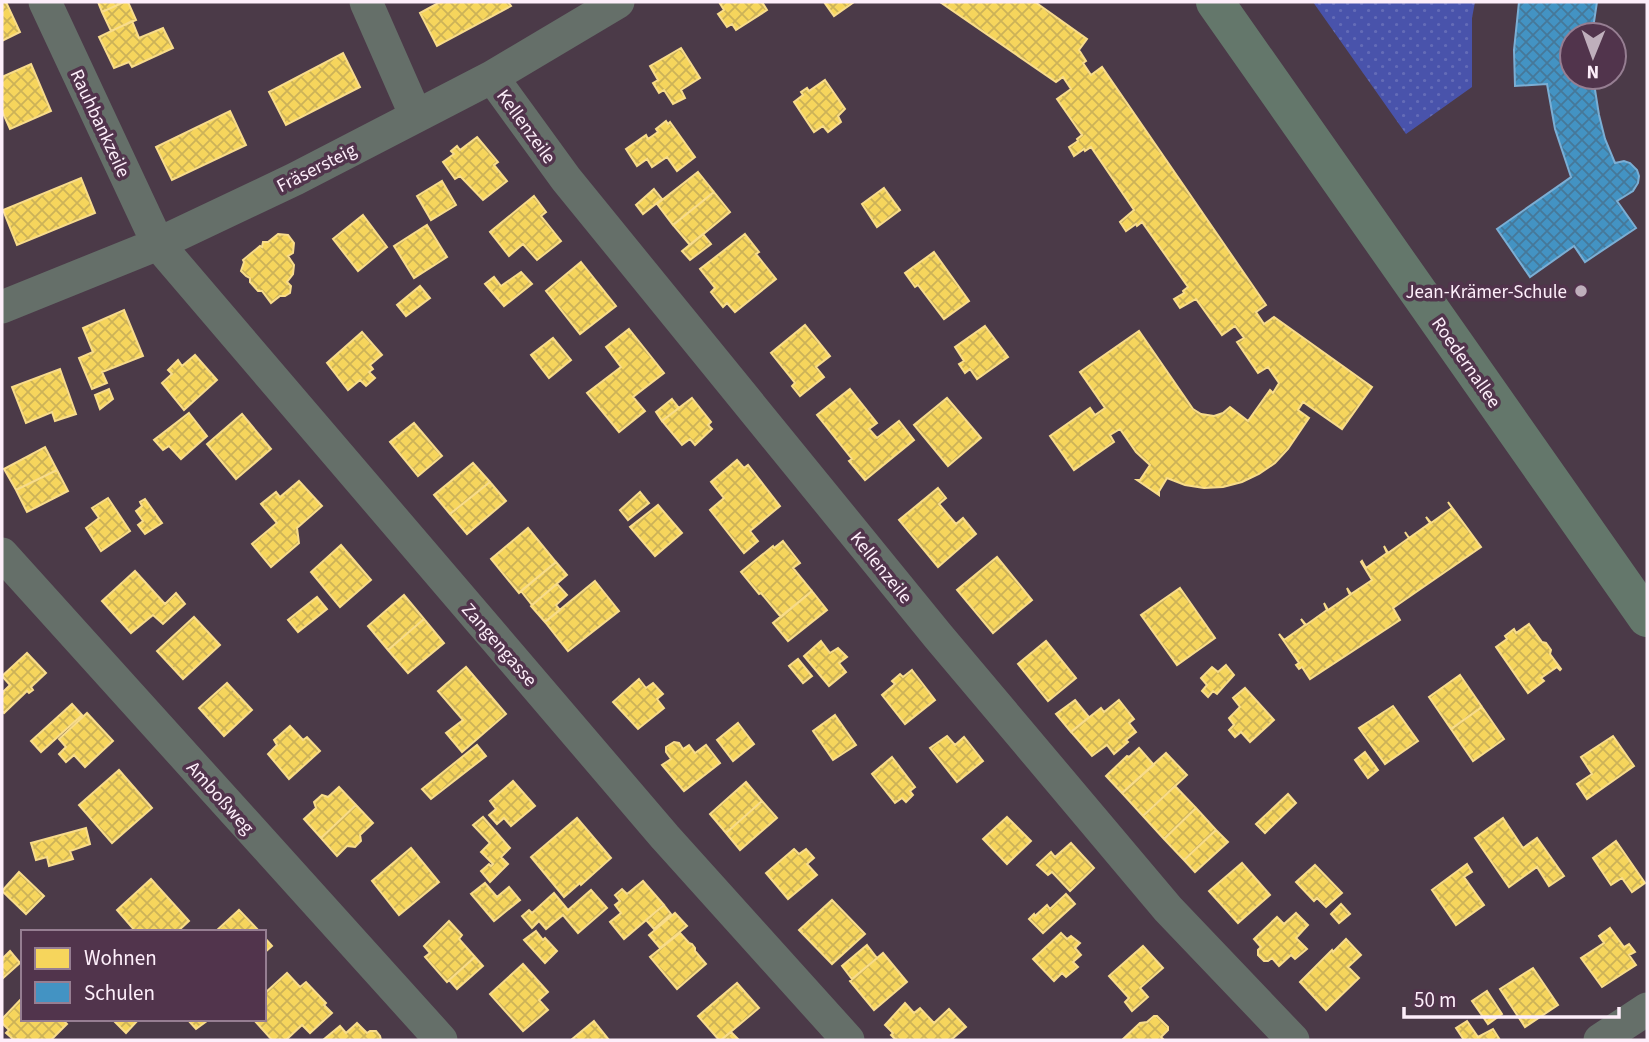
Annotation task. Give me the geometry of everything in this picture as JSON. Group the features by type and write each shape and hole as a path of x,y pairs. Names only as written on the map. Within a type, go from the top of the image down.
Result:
{"main road":[{"name":"Roedernallee","path":"1215,2 1647,618"}],"street":[{"name":"Rauhbankzeile","path":"45,2 158,244"},
{"path":"366,2 416,116"},
{"name":"Fräsersteig","path":"2,307 158,244 295,179 492,78 618,2"},
{"name":"Kellenzeile","path":"492,78 566,179 938,636 1168,908 1293,1040"},
{"name":"Zangengasse","path":"158,244 665,838 848,1040"},
{"name":"Amboßweg","path":"2,554 441,1040"},
{"path":"1600,1040 1647,1009"}],"shaded area":[{"path":"1313,2 1475,2 1472,18 1472,87 1406,134"}],"building: Wohnen":[{"path":"2,2 6,2 20,32 2,41"},
{"path":"98,2 124,2 102,12"},
{"path":"128,2 136,20 111,31 102,12"},
{"path":"440,2 508,2 511,6 437,46 420,13"},
{"path":"719,2 762,2 767,10 736,30 732,24 727,27 718,14 724,10"},
{"path":"824,2 854,2 834,16"},
{"path":"940,2 1035,2 1087,39 1079,50 1086,61 1083,63 1091,75 1102,67 1266,305 1256,312 1264,324 1274,317 1372,387 1342,429 1303,402 1298,410 1309,418 1275,463 1242,482 1223,487 1185,485 1167,478 1159,495 1137,480 1140,480 1150,465 1136,452 1120,429 1110,435 1114,442 1074,470 1050,436 1090,408 1095,415 1105,408 1080,372 1139,331 1193,409 1201,414 1214,416 1230,407 1248,421 1270,390 1273,393 1279,383 1268,367 1258,373 1237,342 1244,338 1235,326 1222,335 1196,299 1180,308 1174,299 1188,287 1142,222 1126,231 1120,222 1134,210 1091,147 1074,156 1069,147 1082,135 1057,99 1071,89 1063,77 1056,82"},
{"path":"132,21 139,38 163,28 173,48 132,67 129,62 114,68 99,37"},
{"path":"681,48 700,78 681,90 685,98 673,104 664,90 659,93 653,83 658,80 650,66"},
{"path":"343,53 360,87 286,125 269,92"},
{"path":"31,64 51,111 10,129 2,111 2,77"},
{"path":"825,80 845,109 838,116 841,122 828,132 823,126 814,132 794,102 803,95 801,92 807,88 809,91"},
{"path":"230,111 246,145 172,180 156,147"},
{"path":"666,121 668,124 670,122 695,157 677,171 667,157 652,167 647,159 637,166 626,149 646,135 648,139 658,132 656,129"},
{"path":"477,137 498,162 494,165 507,181 483,200 460,176 455,179 443,162 454,154 451,151 457,146 460,150"},
{"path":"698,172 714,192 673,225 657,204"},
{"path":"81,178 95,213 17,245 3,210"},
{"path":"442,181 456,205 431,220 417,196"},
{"path":"884,188 900,210 877,227 862,204"},
{"path":"654,189 662,199 643,214 636,205"},
{"path":"714,192 730,212 690,245 673,225"},
{"path":"534,196 546,212 541,216 561,241 537,260 523,244 509,256 490,232"},
{"path":"363,215 387,247 358,271 333,239"},
{"path":"427,225 447,257 414,278 394,246"},
{"path":"278,234 288,235 294,243 293,253 288,256 294,265 293,274 287,282 291,286 290,293 271,303 241,271 243,260 262,247 263,242 268,242"},
{"path":"703,234 711,244 690,260 682,251"},
{"path":"745,234 759,252 756,254 776,279 735,312 727,303 723,307 711,292 715,288 700,269"},
{"path":"934,252 969,301 944,319 918,285 915,287 905,273"},
{"path":"581,262 616,306 580,334 546,291"},
{"path":"521,272 532,284 504,306 485,284 494,277 501,286"},
{"path":"420,286 430,298 406,316 397,305"},
{"path":"124,310 143,356 102,372 107,383 92,389 79,358 93,352 83,328"},
{"path":"805,325 830,356 816,367 824,377 800,396 792,386 795,383 771,353"},
{"path":"985,326 1008,357 977,379 970,369 965,373 959,364 964,361 955,347"},
{"path":"629,329 664,373 633,397 645,411 619,432 587,393 621,367 606,347"},
{"path":"362,332 382,355 370,365 373,369 369,372 375,378 366,386 360,380 348,390 327,363"},
{"path":"553,338 571,360 549,378 531,355"},
{"path":"195,355 217,380 184,410 162,383 172,374 168,370 178,360 182,366"},
{"path":"60,369 76,414 55,421 52,412 26,423 12,387"},
{"path":"109,389 113,399 100,409 95,395"},
{"path":"850,389 877,423 869,429 877,438 899,421 914,440 865,480 817,415"},
{"path":"692,398 711,422 708,425 712,429 695,445 690,439 682,445 662,421"},
{"path":"947,398 981,438 948,466 914,425"},
{"path":"672,399 679,408 662,421 656,412"},
{"path":"189,413 207,436 181,459 169,446 163,450 154,440"},
{"path":"242,414 271,449 236,479 207,444"},
{"path":"414,423 442,456 418,476 390,442"},
{"path":"45,447 57,470 16,490 4,469"},
{"path":"737,460 744,468 748,465 780,506 750,531 758,541 744,553 710,510 724,498 711,482"},
{"path":"473,463 490,482 450,514 434,495"},
{"path":"57,470 68,491 27,512 16,490"},
{"path":"299,481 322,506 297,528 299,543 271,567 252,544 277,523 261,504 276,492 280,497"},
{"path":"490,482 506,501 467,534 450,514"},
{"path":"938,488 946,498 939,504 956,524 963,518 976,534 938,567 899,520"},
{"path":"640,492 649,503 628,520 620,510"},
{"path":"108,498 130,531 101,551 86,528 99,518 92,508"},
{"path":"145,499 162,523 145,534 138,525 143,521 136,511 142,506 140,502"},
{"path":"1448,502 1481,547 1393,608 1400,620 1310,679 1302,667 1299,669 1296,665 1299,663 1279,634 1284,640 1305,625 1301,619 1306,625 1327,610 1324,603 1328,610 1350,595 1347,588 1351,594 1372,580 1362,561 1366,568 1387,553 1384,546 1388,553 1430,523 1426,517 1431,523 1452,508"},
{"path":"658,505 682,533 655,556 630,527"},
{"path":"528,528 556,562 519,593 491,559"},
{"path":"783,541 800,563 793,568 812,591 781,617 741,572"},
{"path":"341,545 371,580 340,607 311,572"},
{"path":"997,557 1032,600 993,633 957,590"},
{"path":"556,562 567,575 532,605 521,591"},
{"path":"135,571 165,604 176,593 185,604 163,624 153,615 131,633 102,601"},
{"path":"595,581 619,611 568,651 545,622"},
{"path":"557,584 567,595 556,605 560,610 545,622 531,606"},
{"path":"1180,588 1215,638 1177,665 1141,615"},
{"path":"812,591 827,610 788,641 773,623"},
{"path":"404,595 424,619 388,650 368,626"},
{"path":"317,597 327,609 298,632 288,620"},
{"path":"194,617 220,645 183,679 157,651"},
{"path":"424,619 444,643 408,673 388,650"},
{"path":"1529,624 1551,650 1550,654 1561,669 1557,667 1541,678 1544,681 1528,693 1496,647 1507,639 1505,636 1514,629 1516,633"},
{"path":"821,641 830,653 838,648 847,657 839,663 846,672 829,686 804,656"},
{"path":"1046,641 1076,678 1048,701 1018,664"},
{"path":"27,653 46,673 31,687 33,690 29,693 27,691 4,713 2,691 10,685 2,676"},
{"path":"798,659 812,676 803,683 789,666"},
{"path":"1226,665 1234,675 1217,694 1213,691 1208,697 1202,691 1207,685 1201,678 1212,667 1218,672"},
{"path":"466,667 506,714 462,752 446,733 463,720 438,691"},
{"path":"912,670 935,700 905,724 882,695 895,684 892,681 900,674 903,677"},
{"path":"1460,675 1482,707 1451,729 1429,697"},
{"path":"639,679 646,688 653,683 663,694 657,699 664,708 638,729 613,702"},
{"path":"227,683 252,710 224,736 199,708"},
{"path":"1245,688 1274,720 1250,742 1241,732 1235,737 1229,730 1234,725 1229,718 1240,707 1233,698"},
{"path":"1075,700 1089,717 1071,732 1056,714"},
{"path":"1119,700 1134,719 1129,723 1136,732 1114,754 1107,745 1092,756 1071,732 1101,708 1104,712"},
{"path":"72,704 82,715 41,752 31,741"},
{"path":"1393,706 1418,741 1385,764 1359,728"},
{"path":"1482,707 1504,739 1473,761 1451,729"},
{"path":"87,713 113,741 85,767 74,755 66,762 59,754 66,747 59,739"},
{"path":"835,715 856,745 833,760 813,731"},
{"path":"738,723 754,744 733,761 717,740"},
{"path":"290,726 303,740 307,737 320,751 289,779 268,754 277,745 274,740"},
{"path":"947,736 955,745 964,737 983,761 957,782 930,748"},
{"path":"1613,736 1634,766 1587,799 1577,784 1592,774 1581,757"},
{"path":"674,742 679,743 683,749 689,745 695,753 706,745 720,763 684,791 662,765 671,759 666,747"},
{"path":"477,745 486,756 431,799 422,789"},
{"path":"1139,748 1154,765 1122,793 1106,776"},
{"path":"1365,752 1378,770 1368,778 1355,760"},
{"path":"1166,753 1187,775 1143,816 1122,793"},
{"path":"892,757 915,787 910,791 913,795 906,802 902,798 895,803 872,774"},
{"path":"119,770 152,808 112,843 79,805"},
{"path":"513,781 535,806 511,826 504,818 497,824 489,815 496,809 490,801"},
{"path":"746,782 762,801 726,833 710,814"},
{"path":"1175,786 1196,808 1164,839 1143,816"},
{"path":"339,787 356,805 321,838 304,819 316,808 314,802 322,795 328,797"},
{"path":"1288,794 1296,803 1265,833 1256,824"},
{"path":"762,801 777,818 740,850 726,833"},
{"path":"356,805 373,823 360,835 361,841 355,847 347,846 337,856 321,838"},
{"path":"1196,808 1216,830 1184,860 1164,839"},
{"path":"483,817 510,848 501,857 508,864 490,882 481,871 493,864 481,852 490,843 473,825"},
{"path":"1007,817 1031,841 1007,864 983,839"},
{"path":"577,818 611,858 564,897 531,857"},
{"path":"1503,818 1523,848 1537,838 1564,876 1549,886 1537,867 1509,887 1475,838"},
{"path":"86,828 90,844 70,851 73,859 49,866 47,857 36,860 31,843"},
{"path":"1216,830 1228,842 1195,872 1184,860"},
{"path":"1616,841 1645,883 1632,892 1622,878 1611,885 1593,858"},
{"path":"1071,843 1094,868 1070,891 1052,872 1048,875 1037,865 1051,852 1055,857"},
{"path":"411,848 439,882 399,915 372,881"},
{"path":"794,849 799,854 806,849 814,858 807,864 817,875 788,899 766,873"},
{"path":"1242,863 1270,895 1238,923 1209,891"},
{"path":"1467,864 1472,872 1464,877 1484,905 1456,925 1432,890"},
{"path":"1315,865 1342,893 1326,907 1317,898 1314,901 1296,882"},
{"path":"19,872 44,896 26,914 2,891"},
{"path":"151,879 189,921 179,930 134,930 117,910"},
{"path":"643,881 664,905 624,939 610,922 621,913 615,905 620,901 615,895 622,889 627,894"},
{"path":"485,883 497,897 509,887 520,900 494,921 471,894"},
{"path":"591,890 607,908 578,933 563,915 546,929 539,921 532,928 522,916 529,910 532,913 554,893 568,910"},
{"path":"1066,894 1075,904 1043,933 1029,919 1047,905 1050,909"},
{"path":"832,900 865,934 832,964 799,930"},
{"path":"1341,904 1350,914 1339,923 1331,914"},
{"path":"664,905 671,914 654,929 646,920"},
{"path":"239,910 258,930 217,930"},
{"path":"675,913 687,926 660,948 649,935"},
{"path":"1296,913 1308,925 1296,938 1307,949 1295,959 1291,955 1279,966 1272,958 1264,961 1258,955 1261,947 1254,939 1277,917 1284,924"},
{"path":"449,921 462,935 459,939 475,957 447,982 425,957 430,953 424,946"},
{"path":"1610,928 1624,947 1629,944 1635,952 1629,955 1636,965 1602,987 1581,958 1604,943 1599,936"},
{"path":"536,931 557,951 545,963 524,940"},
{"path":"680,933 692,944 706,964 677,989 650,957"},
{"path":"1061,933 1067,939 1071,936 1080,943 1075,948 1081,955 1073,962 1078,967 1066,977 1062,973 1054,981 1033,959"},
{"path":"266,939 272,946 266,951"},
{"path":"1346,939 1361,955 1348,967 1359,978 1326,1010 1300,982"},
{"path":"867,945 877,958 852,979 842,966"},
{"path":"1143,946 1163,968 1140,988 1148,997 1132,1011 1125,1002 1129,998 1109,976"},
{"path":"10,951 20,963 2,979 2,959"},
{"path":"883,953 907,982 874,1010 850,981"},
{"path":"475,957 483,966 457,989 449,980"},
{"path":"523,964 548,992 539,1000 548,1010 523,1031 490,994"},
{"path":"1533,968 1558,1005 1525,1027 1500,989"},
{"path":"287,973 300,987 306,982 332,1013 310,1033 302,1025 286,1040 272,1040 255,1021 266,1021 266,992"},
{"path":"737,983 759,1008 719,1040 698,1016"},
{"path":"1487,991 1502,1014 1488,1024 1472,1001"},
{"path":"21,999 21,1021 64,1021 67,1024 51,1040 14,1040 6,1033 9,1030 2,1023 2,1019"},
{"path":"905,1003 914,1013 920,1008 934,1023 949,1009 966,1027 951,1040 896,1040 885,1025"},
{"path":"1154,1016 1168,1027 1161,1037 1164,1040 1122,1040 1140,1023 1147,1022"},
{"path":"114,1021 137,1021 126,1033"},
{"path":"189,1021 207,1021 196,1029"},
{"path":"594,1021 609,1040 571,1040"},
{"path":"1467,1021 1478,1037 1493,1029 1500,1040 1464,1040 1456,1028"},
{"path":"357,1023 367,1033 376,1031 381,1040 323,1040 340,1026 346,1033"},
{"path":"731,1032 739,1040 721,1040"}],"building: Schulen":[{"path":"1519,2 1597,2 1594,21 1558,21 1558,91 1595,91 1605,139 1615,163 1630,163 1639,176 1633,191 1617,201 1636,228 1585,262 1574,246 1530,277 1497,229 1571,177 1555,129 1547,84 1515,86 1514,50"}],"place":[{"name":"Jean-Krämer-Schule","path":"1581,291"}]}
